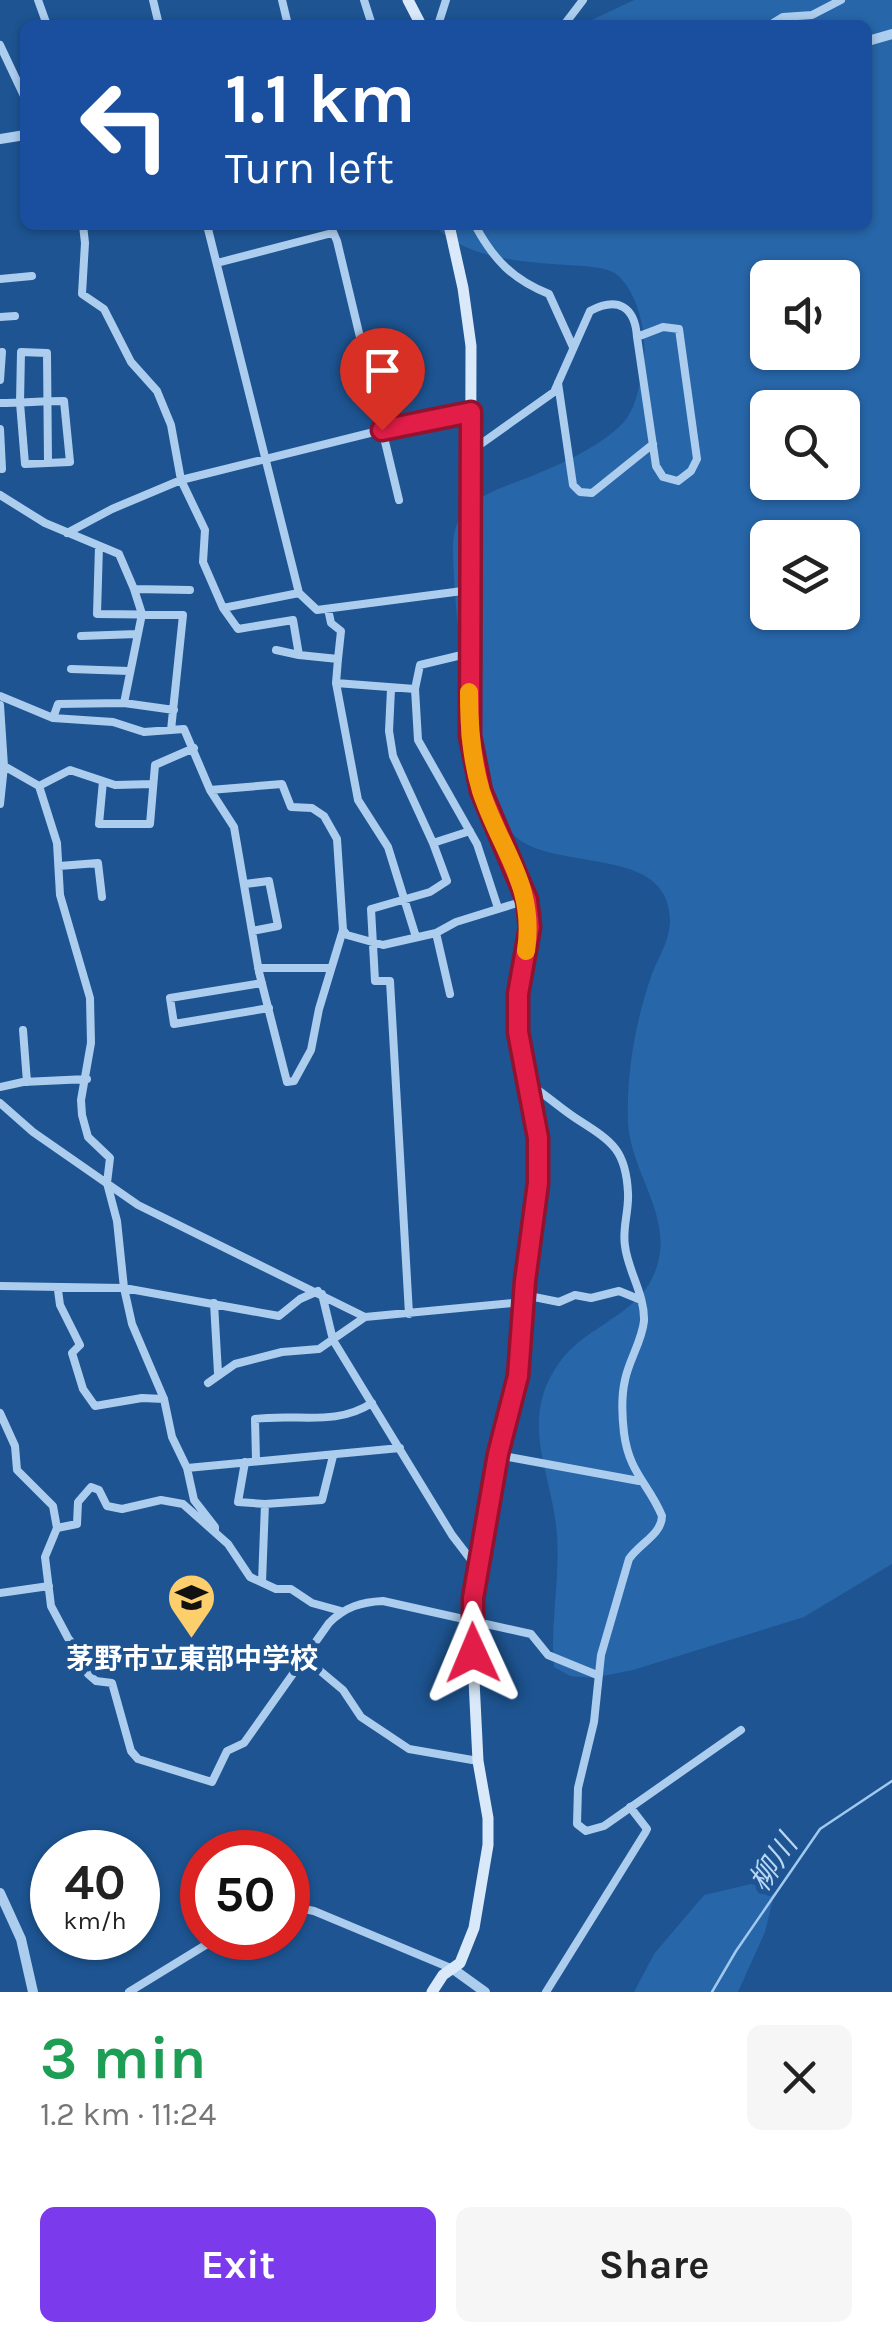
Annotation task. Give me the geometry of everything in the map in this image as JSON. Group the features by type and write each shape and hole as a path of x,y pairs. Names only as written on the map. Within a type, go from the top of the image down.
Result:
{"main road":[{"path":"432,1992 443,1975 460,1963 474,1928 488,1845 488,1818 478,1761 471,1620 498,1454 518,1376 523,1298 538,1183 538,1138 518,1032 518,994 530,927 527,900 491,817 470,736 471,346 450,230"}],"street":[{"path":"568,20 584,0"},
{"path":"778,20 822,12 841,0"},
{"path":"0,46 20,88"},
{"path":"84,230 82,294 104,309 131,362 157,391 171,425 181,480 205,530 203,562 223,608 238,629 293,620 299,655"},
{"path":"208,230 299,593 317,610 470,590"},
{"path":"217,263 328,230"},
{"path":"332,230 399,500"},
{"path":"479,230 500,264 549,294 573,348"},
{"path":"0,279 32,276"},
{"path":"471,452 554,392 590,311 612,304 629,309 636,318 637,337 656,466 663,476 678,481 692,472 697,459 680,329 663,328 637,337"},
{"path":"0,316 15,316"},
{"path":"0,380 1,352 47,352 48,463"},
{"path":"22,352 20,402 25,464"},
{"path":"558,383 573,485 580,492 592,493 652,444"},
{"path":"0,403 64,401 70,462 25,464 1,470 0,430"},
{"path":"67,532 181,480 471,412"},
{"path":"0,495 18,508 119,554 142,614 124,703"},
{"path":"99,546 96,614 183,615 171,730"},
{"path":"134,589 190,590"},
{"path":"223,608 299,593"},
{"path":"328,609 331,623 341,632 336,683 358,800 388,847 416,937"},
{"path":"81,636 137,634"},
{"path":"276,650 338,659"},
{"path":"470,654 420,666 415,689 418,740 470,831 498,908"},
{"path":"71,669 129,671"},
{"path":"336,683 415,689"},
{"path":"392,689 389,730 393,756 447,881 430,892 371,909 375,981 390,980 409,1314"},
{"path":"0,696 53,718 113,722 144,732 184,730 210,790 234,827 258,968 288,1082 294,1081 311,1050 343,930 337,839 324,816 312,808 291,807 282,784 210,790"},
{"path":"53,718 58,704 124,703 174,710"},
{"path":"0,705 4,766 0,804"},
{"path":"102,781 99,824 150,824 155,765 194,748"},
{"path":"4,766 39,786 58,843 60,895 90,998 91,1043 82,1116 88,1136 110,1158 107,1183 117,1221 124,1288 142,1352 164,1399 172,1437 187,1468 194,1500 216,1528 214,1532"},
{"path":"39,786 70,770 115,785 153,784"},
{"path":"433,843 470,831"},
{"path":"59,866 98,863 102,896"},
{"path":"244,884 269,881 278,926 252,931"},
{"path":"343,930 383,945 436,934 456,922 527,900"},
{"path":"436,934 450,994"},
{"path":"258,968 330,968"},
{"path":"262,983 170,998 174,1024 269,1008"},
{"path":"23,1030 27,1082"},
{"path":"0,1087 87,1079"},
{"path":"530,1085 578,1121 602,1133 616,1150 626,1172 628,1190 622,1231 644,1320 624,1380 625,1438 639,1481 658,1506 662,1524 630,1559 597,1675 594,1722 578,1788 577,1824 586,1831 596,1830 740,1730"},
{"path":"0,1103 33,1132 168,1222 365,1317"},
{"path":"0,1286 58,1290 124,1288 279,1316 300,1299 320,1293"},
{"path":"58,1290 60,1305 80,1345 72,1353 82,1389 94,1406 142,1398 164,1399"},
{"path":"208,1383 235,1364 261,1356 319,1349 365,1317 523,1298 560,1302 575,1295 591,1298 620,1290 641,1300"},
{"path":"320,1293 332,1337 452,1534 478,1569"},
{"path":"214,1303 218,1373"},
{"path":"256,1460 255,1419 278,1416 318,1420 355,1414 372,1403"},
{"path":"0,1413 15,1446 17,1470 52,1506 57,1528 44,1557 51,1606 83,1657 88,1674 96,1681 112,1683 131,1751 138,1759 212,1782 227,1751 244,1743 329,1623 341,1611 363,1602 383,1601 531,1634 559,1661 597,1675"},
{"path":"187,1468 400,1448"},
{"path":"498,1454 639,1481"},
{"path":"244,1462 238,1502 265,1504 322,1500 333,1456"},
{"path":"57,1528 77,1524 78,1502 95,1486 107,1506 117,1510 161,1500 183,1504 238,1556 246,1574 276,1588 291,1589 312,1603 341,1611"},
{"path":"262,1582 265,1504"},
{"path":"0,1592 49,1586"},
{"path":"306,1659 343,1690 362,1717 409,1749 478,1761"},
{"path":"546,1992 647,1829 630,1807"},
{"path":"0,1892 21,1939 33,1992"},
{"path":"310,1910 453,1969 485,1992"},
{"path":"129,1992 181,1960"}],"shaded area":[{"path":"634,0 892,0 892,1564 804,1617 633,1670 593,1678 570,1676 554,1667 557,1536 541,1448 540,1406 559,1363 584,1338 640,1296 657,1266 660,1229 630,1140 628,1103 630,1066 641,1009 670,920 665,896 652,880 632,870 536,848 517,838 501,817 488,785 468,701 453,547 460,519 477,500 576,456 625,421 638,391 644,339 635,301 626,284 613,272 496,257 462,245 440,230 872,230 872,20 592,20"},
{"path":"764,1881 775,1891 765,1932 738,1992 634,1992 654,1954 704,1895"}],"waterway":[{"name":"柳川","path":"712,1992 820,1829 892,1781"}],"slow traffic":[{"path":"469,692 470,736 481,791 527,900 530,927 526,951"}],"place":[{"name":"茅野市立東部中学校","path":"192,1640"}],"route":[{"path":"382,430 471,412 470,736 481,791 518,874 527,900 530,927 518,994 518,1032 538,1138 538,1183 518,1376 498,1454 473,1598 473,1653"}]}
